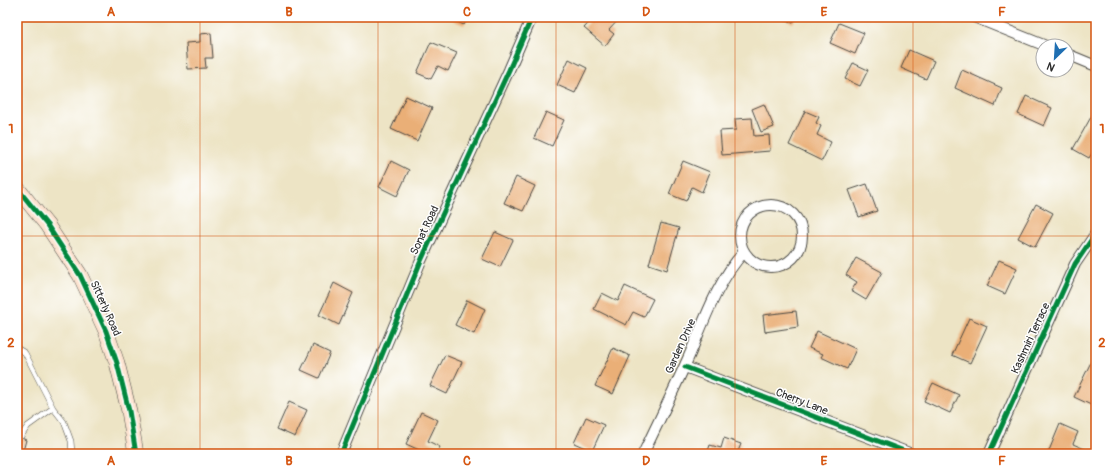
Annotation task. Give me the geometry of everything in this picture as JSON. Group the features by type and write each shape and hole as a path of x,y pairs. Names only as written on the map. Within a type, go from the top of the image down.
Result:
{"street":[{"name":"Sonat Road","path":"341,454 420,263 532,17"},
{"path":"974,17 1035,42"},
{"path":"1075,57 1096,66"},
{"name":"Sitterly Road","path":"17,188 47,225 80,275 106,331 117,363 129,411 136,454"},
{"path":"769,205 784,208 791,212 800,225 802,241 799,249 795,256 785,264 772,267 764,266 749,259 744,252 741,245 741,229 748,215 754,210 769,205"},
{"name":"Kashmiri Terrace","path":"989,454 1075,264 1096,233"},
{"name":"Garden Drive","path":"644,454 720,285 735,262 744,252"},
{"name":"Cherry Lane","path":"684,367 912,454"}],"lane":[{"path":"17,348 24,353 53,408 64,422 71,441 72,454"},
{"path":"21,436 28,426 53,408"}],"building":[{"path":"446,17 468,17 464,25"},
{"path":"594,17 620,18 609,30 614,34 605,46 584,28"},
{"path":"780,17 796,17 793,23"},
{"path":"839,23 864,33 855,54 830,43"},
{"path":"211,33 213,58 205,58 206,68 188,69 186,43 200,42 200,34"},
{"path":"431,42 457,53 448,71 438,66 431,79 417,73"},
{"path":"909,50 934,61 926,79 901,68"},
{"path":"569,59 587,68 575,93 557,85"},
{"path":"853,63 868,70 860,86 845,79"},
{"path":"962,70 1002,88 995,106 955,88"},
{"path":"406,96 432,108 417,141 391,129"},
{"path":"1026,96 1052,108 1044,126 1018,114"},
{"path":"764,104 774,127 761,132 752,109"},
{"path":"1095,110 1096,147 1089,158 1073,149"},
{"path":"805,111 819,117 816,123 821,126 817,135 831,142 822,161 789,145"},
{"path":"546,112 564,120 552,146 534,138"},
{"path":"752,118 754,136 769,135 770,151 722,155 720,131 736,130 735,119"},
{"path":"391,161 409,170 397,196 379,187"},
{"path":"683,161 710,172 702,192 692,187 686,201 669,194"},
{"path":"516,177 535,186 523,211 504,203"},
{"path":"867,184 877,211 859,217 849,190"},
{"path":"1036,204 1053,213 1035,247 1018,238"},
{"path":"661,223 679,228 667,270 649,264"},
{"path":"495,232 513,240 500,267 482,259"},
{"path":"856,258 882,272 866,300 851,291 857,282 846,275"},
{"path":"999,260 1017,268 1005,294 987,286"},
{"path":"334,283 353,293 339,325 319,315"},
{"path":"625,286 653,299 644,317 633,312 626,325 594,309 602,293 618,301"},
{"path":"467,300 485,309 474,334 455,325"},
{"path":"796,311 798,327 765,332 763,315"},
{"path":"969,318 987,326 970,363 952,355"},
{"path":"817,331 856,349 847,369 821,357 823,354 809,348"},
{"path":"313,345 330,353 319,378 301,370"},
{"path":"613,348 630,356 613,394 595,386"},
{"path":"445,355 462,362 447,394 430,386"},
{"path":"1091,362 1096,365 1096,394 1091,405 1074,397"},
{"path":"933,383 959,395 950,413 924,401"},
{"path":"289,402 307,410 295,437 277,429"},
{"path":"421,412 438,420 428,441 440,447 436,454 428,454 406,444"},
{"path":"586,417 604,425 592,451 574,443"},
{"path":"1060,424 1078,432 1073,444 1096,454 1048,453"},
{"path":"17,436 26,440 23,451 17,451"},
{"path":"724,438 741,444 737,454 707,454 710,445 721,448"}],"cycle path":[{"path":"341,454 420,263 532,17"},
{"path":"17,188 47,225 80,275 106,331 117,363 129,411 136,454"},
{"path":"989,454 1075,264 1096,233"},
{"path":"685,367 912,454"}]}
